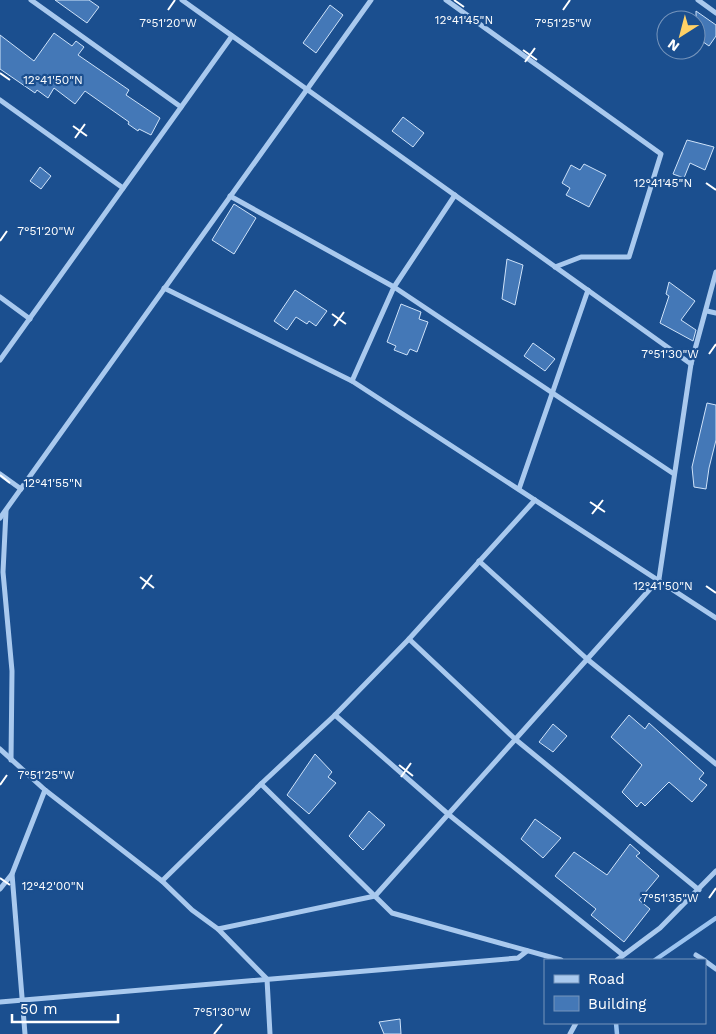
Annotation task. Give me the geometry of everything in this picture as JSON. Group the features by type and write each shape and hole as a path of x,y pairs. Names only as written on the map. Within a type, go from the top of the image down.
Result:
{"street":[{"path":"31,0 181,107"},
{"path":"182,0 691,364"},
{"path":"0,518 371,0"},
{"path":"446,0 661,154 629,257 581,257 555,267"},
{"path":"698,0 716,13"},
{"path":"0,360 232,36"},
{"path":"0,100 123,188"},
{"path":"352,381 394,287 455,195"},
{"path":"230,196 394,287 674,474"},
{"path":"218,929 375,896 659,579 691,364 707,311 716,272"},
{"path":"164,288 352,381 716,617"},
{"path":"520,490 588,290"},
{"path":"0,297 30,319"},
{"path":"707,311 716,313"},
{"path":"0,474 21,489"},
{"path":"162,881 335,715 409,639 535,500"},
{"path":"6,509 3,572 12,671 11,760"},
{"path":"479,561 587,659 716,764"},
{"path":"409,639 515,739 698,890"},
{"path":"335,715 448,814 623,955"},
{"path":"0,749 45,790 162,881 192,910 218,929 267,979 270,1034"},
{"path":"261,784 392,913 557,959"},
{"path":"0,889 12,874 45,790"},
{"path":"618,959 660,928 716,871"},
{"path":"12,874 25,1034"},
{"path":"0,1002 518,958 527,951"},
{"path":"696,955 701,959"}],"building":[{"path":"55,0 89,0 99,7 87,23"},
{"path":"330,5 343,15 316,53 303,43"},
{"path":"706,18 716,25 716,36 709,46 706,44"},
{"path":"54,33 72,46 76,41 84,47 78,55 129,90 126,95 160,118 151,135 139,129 138,131 128,124 129,122 85,91 75,104 54,88 48,98 37,90 35,93 0,69 0,35 34,61"},
{"path":"403,117 424,133 413,147 392,131"},
{"path":"687,140 714,147 705,170 690,163 684,178 673,174"},
{"path":"584,164 606,175 589,207 566,195 570,188 562,183 571,165 580,170"},
{"path":"40,167 51,176 41,189 30,181"},
{"path":"234,204 256,218 234,254 212,240"},
{"path":"507,259 523,265 515,305 502,299"},
{"path":"669,282 695,301 681,320 696,330 693,341 660,323 669,296 666,294"},
{"path":"295,290 327,311 316,326 309,321 307,324 296,317 287,330 274,321"},
{"path":"401,304 421,312 419,319 428,322 417,352 410,349 407,355 394,350 396,346 387,342"},
{"path":"533,343 555,359 545,371 524,356"},
{"path":"707,403 716,405 716,440 706,489 694,487 692,467"},
{"path":"629,715 645,729 649,723 704,773 699,779 707,785 692,802 669,782 645,806 641,802 637,807 622,792 642,765 611,737"},
{"path":"553,724 567,736 553,752 539,742"},
{"path":"315,754 332,772 328,777 336,783 309,814 287,795"},
{"path":"369,811 385,825 363,850 349,836"},
{"path":"535,819 561,838 543,858 521,839"},
{"path":"630,844 640,853 636,856 659,876 639,900 650,909 624,942 591,915 596,909 555,876 574,852 607,875"},
{"path":"400,1019 401,1034 384,1034 379,1022"}],"waterway":[{"path":"656,959 716,918"},
{"path":"616,1024 617,1034"}]}
